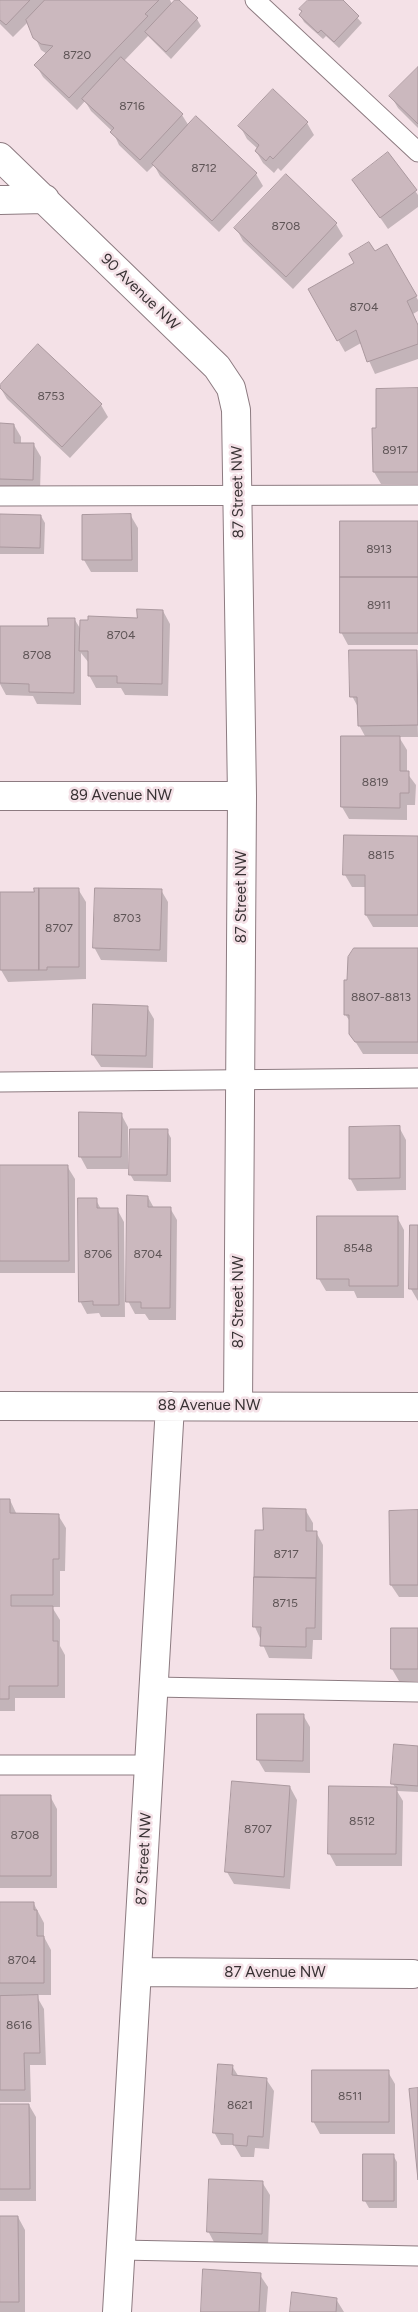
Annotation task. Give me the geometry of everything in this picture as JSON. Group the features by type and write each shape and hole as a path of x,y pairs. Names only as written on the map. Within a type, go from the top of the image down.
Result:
{"street":[{"name":"90 Avenue NW","path":"0,157 217,368 231,388"},
{"path":"0,200 45,199"},
{"name":"87 Street NW","path":"231,388 236,410 242,796 238,1406"},
{"name":"89 Avenue NW","path":"0,796 242,796"},
{"name":"88 Avenue NW","path":"0,1406 418,1407"},
{"name":"87 Street NW","path":"117,2312 170,1406"},
{"name":"87 Avenue NW","path":"137,1972 413,1974"}],"lane":[{"path":"255,0 418,152"},
{"path":"0,496 418,495"},
{"path":"0,1082 418,1078"},
{"path":"154,1687 418,1692"},
{"path":"0,1765 149,1765"},
{"path":"121,2250 418,2256"}],"building":[{"path":"0,0 30,0 6,25 0,20"},
{"path":"45,0 159,0 145,14 148,16 69,98 34,65 53,46 41,44 33,38 26,20"},
{"path":"175,0 179,0 198,18 166,52 145,32"},
{"path":"308,0 343,0 359,16 334,42 321,30 318,33 299,15 302,11 299,9"},
{"path":"121,57 183,114 140,160 110,132 114,128 82,99"},
{"path":"418,67 418,124 389,96"},
{"path":"273,89 308,122 273,159 270,156 266,161 255,151 259,145 238,126"},
{"path":"196,116 257,173 212,221 152,164"},
{"path":"388,152 417,190 380,218 352,180"},
{"path":"286,174 337,223 286,277 234,228"},
{"path":"369,242 375,251 387,244 417,296 407,301 418,325 418,344 367,362 356,330 337,341 308,289 354,263 349,254"},
{"path":"38,344 102,404 62,447 0,388 0,385"},
{"path":"418,388 418,472 373,472 372,428 376,428 376,389"},
{"path":"0,423 14,424 14,443 34,443 33,480 0,479"},
{"path":"0,514 41,515 40,548 0,547"},
{"path":"131,514 132,560 82,560 82,515"},
{"path":"340,521 418,521 418,577 340,577"},
{"path":"340,577 418,577 418,633 340,633"},
{"path":"137,609 163,610 162,684 117,683 117,676 88,676 88,651 79,651 80,620 88,620 88,616 137,618"},
{"path":"48,618 75,618 74,693 29,692 29,684 0,683 0,626 48,626"},
{"path":"349,650 417,650 418,725 358,726 357,697 350,697"},
{"path":"341,736 400,736 400,771 409,771 409,793 400,793 400,808 341,807"},
{"path":"344,835 418,836 418,915 365,915 365,875 343,875"},
{"path":"34,888 39,888 39,970 0,970 0,892 34,892"},
{"path":"39,888 79,888 79,967 47,967 47,970 39,970"},
{"path":"95,888 162,889 160,950 93,948"},
{"path":"354,948 418,948 418,1042 355,1042 349,1034 349,1015 344,1015 344,980 347,980 348,957"},
{"path":"93,1004 148,1006 146,1056 92,1055"},
{"path":"79,1112 122,1113 121,1157 79,1157"},
{"path":"400,1126 400,1178 349,1179 349,1127"},
{"path":"130,1129 168,1129 167,1175 129,1175"},
{"path":"0,1165 68,1165 69,1261 0,1261"},
{"path":"127,1195 148,1196 148,1207 171,1207 170,1308 141,1308 141,1302 126,1302"},
{"path":"78,1198 97,1198 97,1208 118,1208 119,1305 93,1305 93,1301 79,1302"},
{"path":"317,1216 398,1216 398,1286 349,1286 349,1279 317,1279"},
{"path":"410,1225 418,1225 418,1289 409,1289"},
{"path":"0,1499 10,1499 10,1513 59,1514 59,1559 53,1559 53,1595 11,1595 11,1606 53,1606 53,1641 58,1641 58,1686 9,1686 9,1699 0,1699"},
{"path":"263,1508 306,1509 306,1531 317,1531 316,1578 254,1577 255,1530 263,1530"},
{"path":"418,1510 418,1585 390,1585 389,1511"},
{"path":"254,1577 316,1578 315,1628 306,1628 306,1647 260,1646 261,1627 253,1627"},
{"path":"391,1628 418,1628 418,1669 391,1669"},
{"path":"257,1714 304,1714 303,1761 257,1760"},
{"path":"394,1744 418,1746 418,1786 391,1784"},
{"path":"232,1781 290,1786 284,1877 225,1872"},
{"path":"329,1786 397,1787 396,1854 328,1854"},
{"path":"0,1795 51,1795 51,1876 0,1876"},
{"path":"0,1902 34,1902 34,1910 37,1910 37,1936 44,1936 44,1983 0,1983"},
{"path":"38,1995 40,2053 24,2053 25,2090 0,2090 0,1996"},
{"path":"218,2064 233,2065 232,2075 267,2078 263,2137 248,2136 247,2146 233,2145 233,2134 213,2133"},
{"path":"312,2070 389,2070 389,2122 312,2122"},
{"path":"418,2088 418,2180 409,2089"},
{"path":"0,2104 29,2104 30,2189 0,2189"},
{"path":"363,2154 394,2154 394,2201 363,2201"},
{"path":"209,2179 263,2181 262,2234 207,2232"},
{"path":"0,2216 18,2216 19,2302 0,2302"},
{"path":"203,2269 261,2273 259,2312 201,2312"},
{"path":"292,2292 337,2298 336,2312 290,2312"}]}
